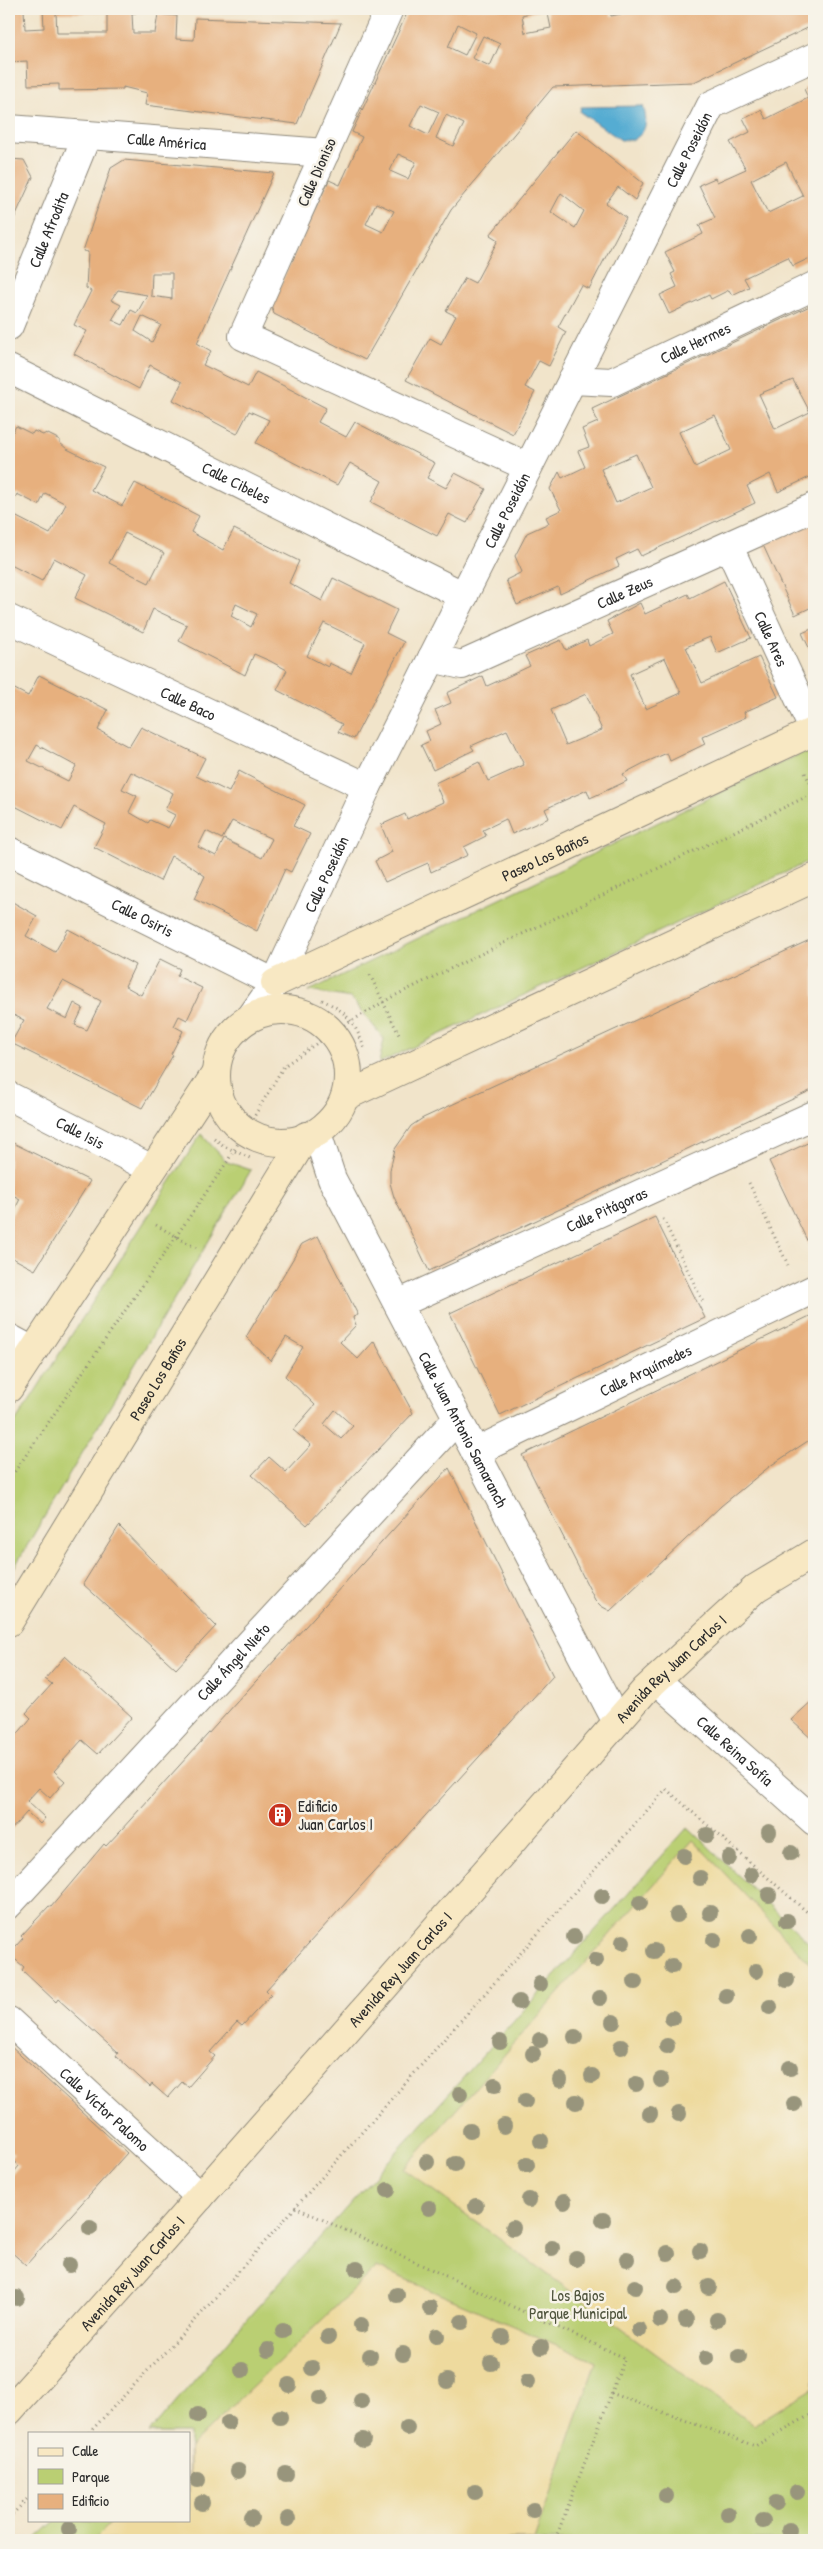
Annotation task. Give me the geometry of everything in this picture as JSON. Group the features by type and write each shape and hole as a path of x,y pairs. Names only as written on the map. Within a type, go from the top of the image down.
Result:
{"street":[{"name":"Calle Dioniso","path":"389,9 243,336 528,467"},
{"name":"Calle Poseidón","path":"251,1017 275,983 367,786 711,105 814,57"},
{"name":"Calle América","path":"9,129 325,153"},
{"name":"Calle Afrodita","path":"9,326 88,134"},
{"name":"Calle Hermes","path":"572,380 612,382 814,286"},
{"name":"Calle Cibeles","path":"9,369 464,596"},
{"name":"Calle Zeus","path":"432,658 462,665 729,547 814,506"},
{"name":"Calle Ares","path":"729,547 814,731"},
{"name":"Calle Baco","path":"9,620 367,786"},
{"name":"Paseo Los Baños","path":"275,983 814,731"},
{"name":"Calle Osiris","path":"9,851 275,983"},
{"path":"312,1134 290,1142 277,1142 252,1135 240,1140 232,1119 219,1095 216,1073 220,1051 233,1030 251,1017 273,1010 313,1016 333,1032 348,1064 346,1096 814,878"},
{"path":"9,1388 216,1073"},
{"name":"Calle Isis","path":"9,1096 152,1169"},
{"name":"Paseo Los Baños","path":"9,1622 227,1266 312,1134 333,1119 346,1096"},
{"name":"Calle Pitágoras","path":"398,1304 814,1115"},
{"name":"Calle Juan Antonio Samaranch","path":"312,1134 332,1179 617,1722"},
{"name":"Calle Arquímedes","path":"475,1452 814,1289"},
{"path":"9,1338 33,1351"},
{"name":"Calle Ángel Nieto","path":"9,1904 457,1419"},
{"name":"Avenida Rey Juan Carlos I","path":"9,2411 656,1680 756,1588 814,1553"},
{"name":"Calle Reina Sofía","path":"656,1680 814,1821"},
{"name":"Calle Víctor Palomo","path":"9,2021 200,2197"}],"path":[{"path":"9,1480 240,1140 284,1066 333,1032 383,1002 814,793"},
{"path":"357,946 413,1064"},
{"path":"208,1133 240,1140 259,1161"},
{"path":"734,1152 788,1266"},
{"path":"649,1190 704,1306"},
{"path":"127,1208 227,1266"},
{"path":"90,2432 200,2315 666,1789 814,1918"},
{"path":"295,2207 624,2358 555,2540"},
{"path":"611,2393 755,2446 814,2413"},
{"path":"9,2518 28,2498"}],"green space":[{"path":"814,747 814,859 379,1063 384,1039 351,998 309,991"},
{"path":"201,1134 227,1162 251,1170 9,1576 9,1432"},
{"name":"Los Bajos Parque Municipal","path":"688,1827 814,1948 814,2540 34,2540 54,2522 190,2522 190,2432 150,2432 253,2312"}],"sand":[{"path":"693,1840 814,1968 814,2388 753,2425 404,2169"},
{"path":"377,2267 596,2362 534,2540 94,2540 112,2522 190,2522 190,2447"}],"water":[{"path":"643,106 646,117 644,130 633,140 621,140 580,112 581,107"}],"building":[{"path":"9,9 24,9 25,29 44,28 43,9 136,9 136,13 132,13 133,33 155,33 158,14 177,16 176,39 194,40 195,18 341,23 297,124 145,105 147,93 123,87 123,89 59,90 59,84 28,85 27,61 9,62","holes":["56,13 107,13 107,33 57,33"]},
{"path":"409,9 546,9 522,15 525,33 551,28 547,9 610,9 611,16 636,11 636,9 814,9 814,25 694,82 553,87 451,210 365,360 274,314 271,305 329,180 340,185 362,137 352,132","holes":["458,24 476,33 465,55 448,47","483,36 500,44 490,66 472,58","421,104 439,112 428,135 410,126","446,115 464,124 453,146 436,138","398,154 416,162 408,179 390,171","376,203 394,211 383,232 366,224"]},
{"path":"814,84 814,256 793,266 788,257 744,278 749,287 732,295 729,290 711,299 709,295 669,314 660,295 677,287 671,274 675,272 665,252 703,234 699,225 715,218 699,185 715,178 717,182 746,169 730,142 750,132 743,118 761,110 766,119 808,98 804,89","holes":["786,162 803,196 768,213 751,180"]},
{"path":"576,130 643,183 635,200 618,187 606,203 626,218 589,289 581,285 558,327 566,332 549,366 539,361 525,387 535,392 513,434 406,380 430,338 441,344 456,316 446,311 465,278 475,283 498,240 490,235","holes":["561,193 584,211 575,228 551,212"]},
{"path":"9,159 24,160 33,177 9,230"},
{"path":"124,160 274,173 197,343 211,351 203,365 248,387 256,372 286,387 326,408 318,422 346,437 355,422 435,463 427,478 446,488 455,473 486,489 467,523 449,514 437,536 371,502 382,481 350,463 337,485 256,443 269,420 249,411 237,434 173,400 182,382 150,365 139,389 74,354 87,331 74,325 91,291 86,288 88,252 83,251 111,168","holes":["152,273 172,273 172,299 151,296","118,290 147,295 137,313 131,310 123,325 112,320 121,305 111,300","142,316 161,325 152,342 135,331"]},
{"path":"814,304 814,475 778,492 770,474 747,486 755,503 641,556 637,549 616,559 619,566 560,594 558,587 517,605 506,580 522,572 515,556 527,533 549,523 546,517 561,510 550,489 559,472 562,478 585,467 578,451 589,447 582,429 598,422 592,409","holes":["793,380 810,412 775,429 759,394","715,415 731,450 695,467 679,432","636,454 651,487 616,503 601,469"]},
{"path":"16,426 32,434 34,431 43,435 46,433 60,440 60,443 67,449 104,467 91,490 122,506 135,483 199,516 191,532 223,550 234,529 299,561 289,583 322,601 333,578 397,610 386,633 404,642 354,739 338,732 342,724 277,690 287,670 270,661 254,654 245,675 179,641 187,625 153,609 143,632 75,598 87,575 54,558 42,581 9,564 9,513 50,534 66,504 45,493 39,505 17,494 9,511 9,439","holes":["125,533 164,553 149,583 109,563","236,604 257,614 251,627 231,616","324,623 365,643 351,673 329,663 328,667 307,656"]},
{"path":"814,522 814,606 795,615 763,545"},
{"path":"724,581 751,638 717,653 710,637 686,647 702,683 759,657 778,697 744,712 746,717 702,737 705,744 670,761 667,753 623,774 627,781 590,798 587,790 545,809 549,818 512,834 506,819 483,830 486,836 464,847 468,855 431,872 428,863 385,882 375,861 392,852 381,825 405,814 407,819 443,802 435,783 479,762 488,781 524,765 507,730 471,746 474,750 433,770 421,745 430,741 426,731 441,724 435,710 451,703 447,693 483,676 487,686 509,676 530,666 525,656 561,640 566,650 587,640 589,646 613,634 607,621 640,603 645,614 688,594 690,598","holes":["665,658 681,693 646,709 630,674","586,694 602,730 566,745 551,710"]},
{"path":"814,628 814,658 802,633"},
{"path":"39,675 108,710 98,730 129,747 141,727 205,758 196,776 229,792 239,771 305,805 293,826 310,834 291,872 285,869 257,931 194,899 205,876 189,865 171,856 160,881 94,847 106,824 74,807 62,830 9,803 9,686 28,696","holes":["37,745 76,766 68,781 28,761","131,772 173,793 165,810 175,815 168,828 150,820 148,823 129,812 137,796 122,789","232,821 272,839 262,858 224,839 216,856 198,847 206,831 222,839"]},
{"path":"9,900 37,916 26,936 55,952 68,929 135,965 125,986 141,995 160,959 180,969 177,976 202,988 187,1020 179,1016 174,1026 183,1031 171,1054 173,1055 142,1108 11,1043 24,1020 9,1013","holes":["63,981 101,1001 87,1030 75,1025 83,1008 74,1003 67,1019 47,1009"]},
{"path":"814,938 814,1089 429,1271 394,1197 390,1183 390,1170 395,1149 411,1126 423,1118"},
{"path":"814,1140 814,1255 769,1161"},
{"path":"9,1141 90,1181 35,1270 9,1256 9,1221 20,1199 9,1193"},
{"path":"655,1217 705,1318 500,1415 450,1313"},
{"path":"318,1236 358,1315 353,1317 356,1325 340,1342 358,1359 374,1341 413,1413 307,1525 252,1475 269,1457 286,1472 311,1445 293,1430 315,1405 285,1376 303,1347 286,1337 271,1361 246,1337 302,1244","holes":["335,1410 353,1426 341,1439 324,1424"]},
{"path":"814,1314 814,1437 770,1466 721,1506 610,1611 601,1606 595,1600 522,1455"},
{"path":"449,1468 553,1676 266,1990 271,1995 242,2026 237,2022 210,2052 215,2056 188,2087 182,2082 168,2098 152,2084 150,2087 116,2056 118,2053 58,1999 56,2002 22,1970 24,1967 9,1954 23,1938 21,1936 49,1906 51,1907 104,1844 106,1846 121,1830"},
{"path":"119,1526 216,1626 176,1669 83,1584"},
{"path":"65,1656 132,1717 98,1754 82,1740 54,1771 65,1781 50,1798 39,1788 27,1801 45,1818 40,1824 27,1812 9,1832 9,1744 31,1718 26,1713 52,1684 45,1679"},
{"path":"814,1699 814,1741 791,1720"},
{"path":"9,2045 127,2153 26,2265 9,2250 9,2178 19,2166 10,2158 14,2154 9,2149"}],"place":[{"name":"Edificio Juan Carlos I","path":"280,1815"}]}
